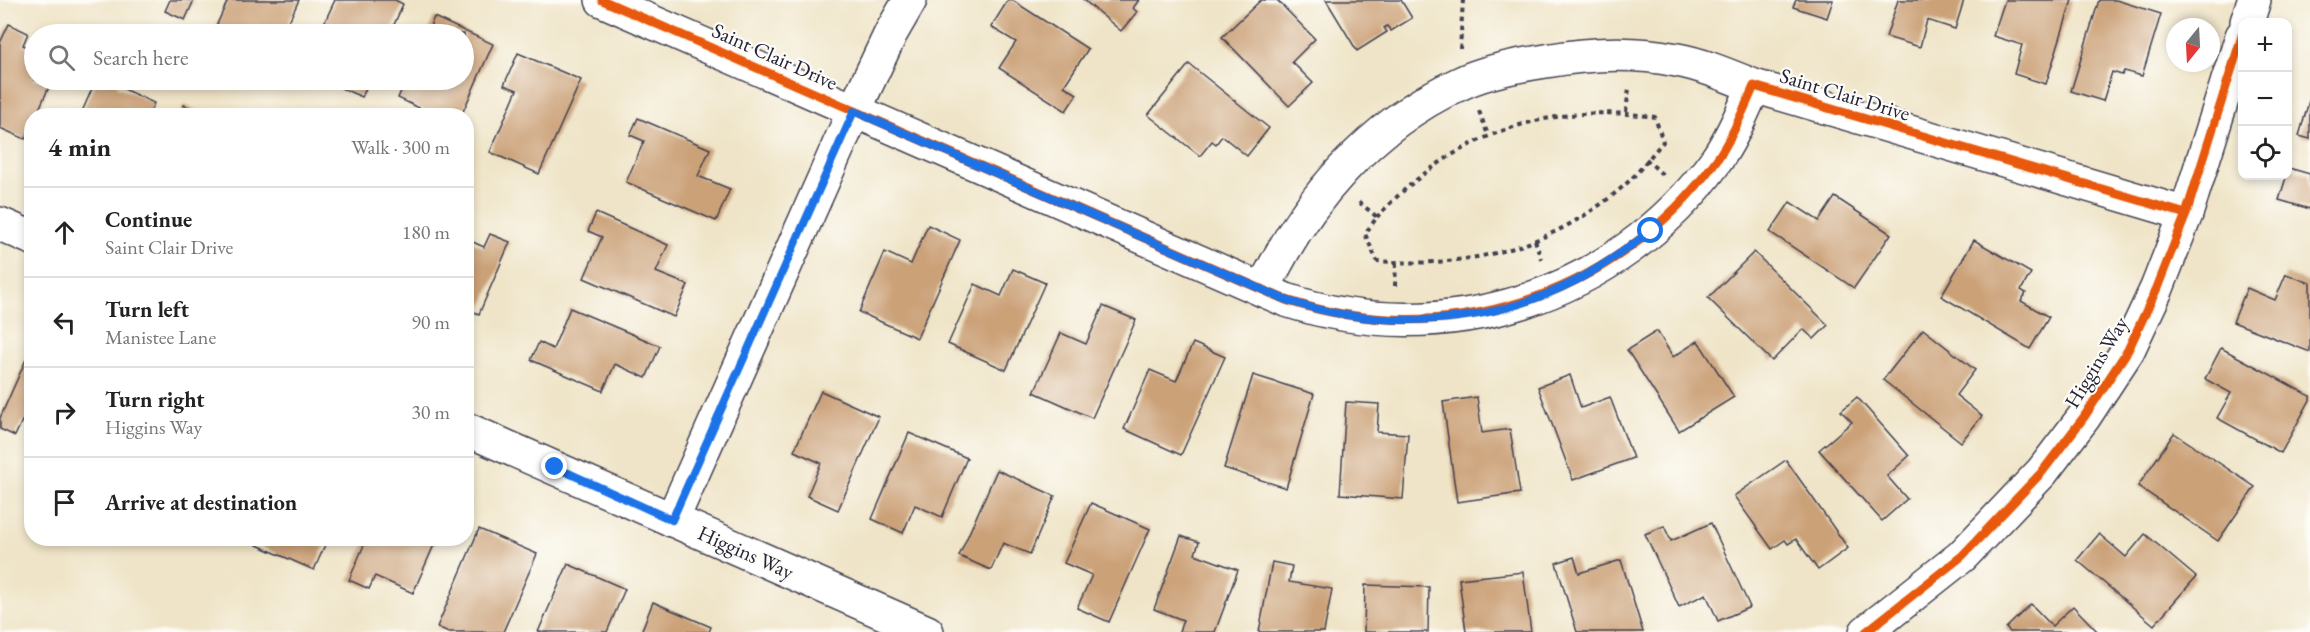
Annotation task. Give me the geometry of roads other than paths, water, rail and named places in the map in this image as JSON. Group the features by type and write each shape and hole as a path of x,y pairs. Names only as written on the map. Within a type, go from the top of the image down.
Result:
{"street":[{"name":"Saint Clair Drive","path":"602,0 1263,290 1318,311 1392,320 1437,319 1489,312 1532,300 1574,282 1611,260 1651,231 1686,200 1716,160 1754,86"},
{"path":"672,520 854,111 891,33 910,0"},
{"path":"2248,18 2254,0"},
{"name":"Higgins Way","path":"1866,632 1962,556 2042,472 2078,426 2128,350 2157,288 2186,214 2238,49"},
{"name":"Saint Clair Drive","path":"1263,290 1301,221 1332,181 1389,126 1460,83 1529,64 1574,56 1629,54 1679,60 1754,86 2186,214"},
{"path":"0,224 24,234"},
{"name":"Higgins Way","path":"474,433 927,632"}]}
